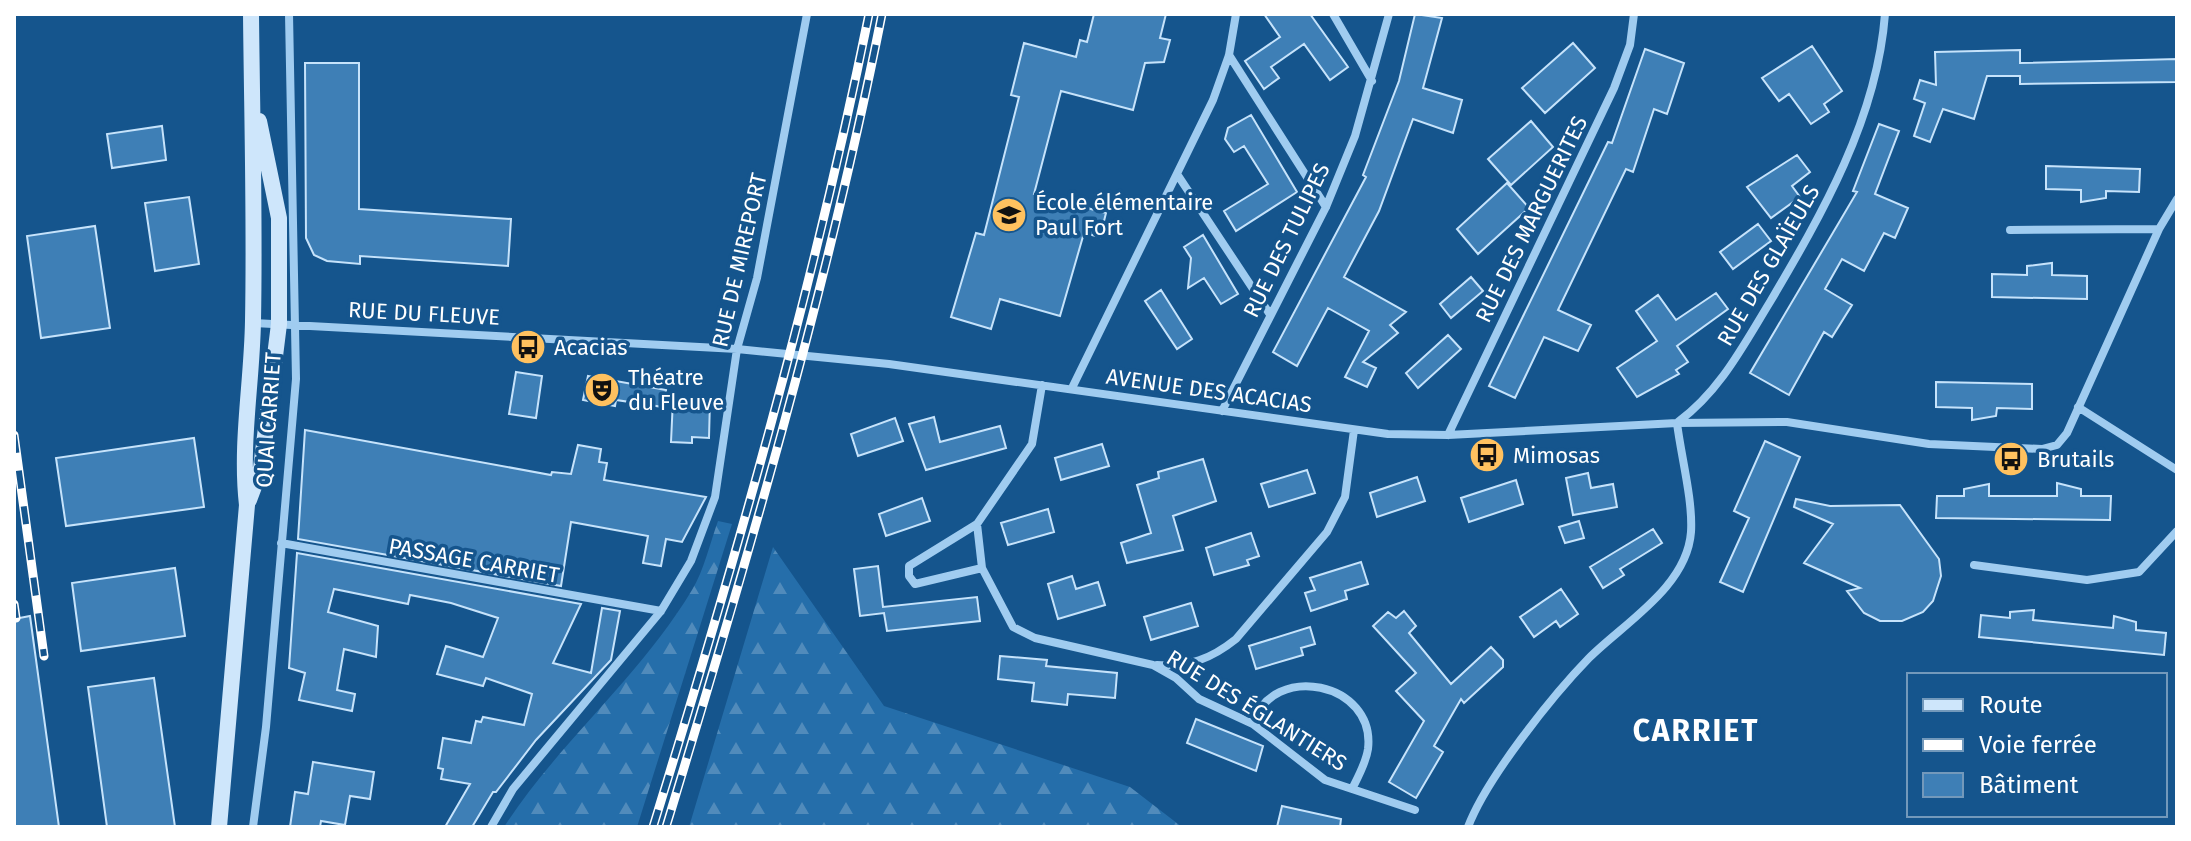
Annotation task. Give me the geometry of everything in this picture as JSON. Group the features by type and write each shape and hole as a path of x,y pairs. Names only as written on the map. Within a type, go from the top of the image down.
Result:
{"main road":[{"name":"QUAI CARRIET","path":"219,827 247,505 243,467 253,323 251,14"},
{"name":"QUAI CARRIET","path":"247,505 261,468 287,325 279,218 252,83"}],"street":[{"name":"QUAI CARRIET","path":"253,827 266,727 296,379 287,325 289,14"},
{"name":"RUE DE MIREPORT","path":"491,827 513,789 661,611 691,561 715,497 737,349 757,278 807,14"},
{"path":"1072,388 1213,100 1229,55 1236,14"},
{"path":"1333,14 1372,82"},
{"name":"RUE DES TULIPES","path":"1222,411 1269,313 1326,207 1355,136 1389,14"},
{"name":"RUE DES MARGUERITES","path":"1448,435 1614,88 1630,45 1634,14"},
{"name":"RUE DES GLAÏEULS","path":"1677,423 1704,403 1732,364 1822,213 1849,151 1873,80 1885,14"},
{"path":"1229,55 1326,207"},
{"path":"1177,174 1269,313"},
{"name":"AVENUE DES ACACIAS","path":"737,349 889,364 1072,388 1354,430 1448,435 1677,423 1787,422 1929,444 2042,449 2057,445 2067,433 2107,352 2159,229 2177,199"},
{"path":"2010,230 2159,229"},
{"name":"RUE DU FLEUVE","path":"253,323 420,329 737,349"},
{"path":"982,568 915,584 909,576 909,566 977,524 1032,444 1042,385"},
{"path":"2078,407 2177,470"},
{"path":"1468,827 1480,799 1549,704 1590,658 1647,606 1680,569 1691,533 1677,423"},
{"path":"1153,665 1193,664 1218,653 1254,617 1327,532 1345,497 1354,430"},
{"name":"RUE DES ÉGLANTIERS","path":"977,524 982,568 1013,627 1035,638 1153,665 1176,678 1199,699 1253,724 1314,773 1415,810"},
{"path":"1974,565 2087,580 2139,572 2177,531"},
{"name":"PASSAGE CARRIET","path":"281,543 661,611"},
{"path":"1253,724 1258,709 1269,697 1295,686 1320,686 1347,699 1362,716 1368,735 1368,750 1352,789"}],"green space":[{"path":"718,521 732,524 637,827 504,827 549,766 671,622 696,582"},
{"path":"773,547 884,706 1130,787 1182,827 689,827"}],"building":[{"path":"1094,14 1166,14 1160,38 1170,40 1164,62 1145,63 1133,110 1061,91 1034,194 1106,213 1100,237 1084,233 1060,316 1000,299 991,329 951,317 976,233 984,235 1019,97 1011,95 1024,43 1076,57 1080,40 1087,42"},
{"path":"1264,14 1310,14 1348,67 1330,80 1304,44 1271,67 1279,78 1264,89 1245,61 1280,37"},
{"path":"1415,14 1442,18 1423,88 1462,100 1453,133 1413,119 1379,211 1344,277 1406,312 1390,325 1398,333 1363,362 1376,368 1367,387 1345,377 1369,331 1328,308 1297,366 1273,352 1366,177 1363,175 1399,81"},
{"path":"1573,43 1595,68 1545,113 1522,88"},
{"path":"1812,46 1842,91 1824,104 1829,112 1811,124 1789,94 1779,101 1762,78"},
{"path":"1645,49 1684,63 1667,114 1654,109 1633,172 1626,169 1558,310 1591,325 1578,351 1544,337 1515,398 1489,386 1608,142 1612,143"},
{"path":"2020,50 2020,63 2177,59 2177,82 2020,84 2020,76 1987,76 1974,119 1943,109 1930,142 1914,136 1925,103 1914,99 1920,80 1936,85 1935,52"},
{"path":"305,63 359,63 359,209 511,219 508,266 360,256 360,264 327,261 314,255 306,238"},
{"path":"1251,115 1297,192 1236,231 1224,211 1268,184 1244,146 1234,152 1225,139 1228,128"},
{"path":"1531,121 1553,147 1511,185 1488,159"},
{"path":"1879,124 1899,131 1875,194 1908,208 1895,238 1884,233 1864,271 1842,259 1825,289 1852,305 1832,337 1824,332 1789,395 1750,373 1857,192 1853,191"},
{"path":"162,126 166,160 112,168 107,134"},
{"path":"1797,155 1810,172 1792,186 1800,197 1771,218 1747,187"},
{"path":"2046,166 2140,169 2139,192 2106,191 2106,198 2081,202 2081,190 2046,189"},
{"path":"1507,183 1529,208 1478,254 1457,229"},
{"path":"189,197 199,264 155,271 145,203"},
{"path":"1758,224 1771,241 1733,269 1720,252"},
{"path":"95,226 110,328 41,338 27,236"},
{"path":"1203,235 1238,294 1221,304 1204,278 1188,288 1191,258 1184,247"},
{"path":"2052,263 2052,275 2087,276 2087,299 1992,297 1992,274 2027,275 2027,266"},
{"path":"1471,277 1483,291 1451,318 1440,304"},
{"path":"1161,290 1192,339 1177,349 1145,301"},
{"path":"1716,293 1728,309 1677,346 1688,362 1676,370 1679,374 1637,397 1617,368 1657,341 1636,311 1658,295 1676,320"},
{"path":"1448,335 1461,349 1418,388 1406,373"},
{"path":"516,372 542,376 536,418 509,414"},
{"path":"588,376 666,390 663,407 616,400 615,406 583,400"},
{"path":"1936,382 2032,384 2032,409 1997,408 1996,416 1972,420 1972,408 1936,407"},
{"path":"673,399 710,400 709,438 692,437 692,443 671,442"},
{"path":"934,417 940,442 1000,426 1006,448 926,470 909,424"},
{"path":"895,418 903,441 858,456 851,434"},
{"path":"305,430 551,475 552,472 571,474 578,445 601,449 599,462 607,463 604,480 706,497 682,542 666,539 661,566 643,563 648,536 571,522 561,586 298,539"},
{"path":"194,438 204,507 66,526 56,458"},
{"path":"1765,441 1800,457 1743,592 1720,582 1749,518 1734,511"},
{"path":"1102,444 1109,466 1061,480 1055,458"},
{"path":"1203,459 1216,501 1173,516 1183,550 1127,563 1121,543 1151,533 1137,485 1159,478 1158,472"},
{"path":"1307,470 1315,493 1269,507 1261,484"},
{"path":"1588,473 1591,488 1613,484 1617,507 1573,515 1566,478"},
{"path":"1417,477 1425,501 1377,517 1370,493"},
{"path":"1516,480 1523,504 1469,522 1461,498"},
{"path":"2057,483 2081,489 2081,496 2111,496 2110,520 1936,518 1937,496 1964,496 1964,489 1989,484 1989,496 2057,496"},
{"path":"922,498 930,521 886,536 879,514"},
{"path":"1796,499 1830,506 1900,505 1939,559 1941,576 1933,601 1923,612 1902,621 1880,621 1864,613 1847,591 1860,588 1804,563 1833,524 1794,507"},
{"path":"1048,509 1054,532 1008,545 1001,523"},
{"path":"1579,521 1584,538 1565,543 1559,527"},
{"path":"1653,529 1662,543 1620,569 1624,575 1603,588 1590,567"},
{"path":"1251,533 1259,556 1247,560 1249,565 1214,575 1206,548"},
{"path":"297,553 581,604 553,663 591,673 602,608 620,611 611,660 536,740 493,792 472,827 445,827 470,784 441,779 443,769 438,768 443,738 471,743 476,721 481,722 483,717 524,725 532,694 486,678 483,686 437,674 446,646 483,657 498,618 451,603 410,595 408,604 334,589 328,612 378,626 376,657 344,649 337,690 355,694 352,711 299,700 305,673 289,668"},
{"path":"1361,562 1368,584 1345,591 1347,599 1311,611 1305,593 1315,590 1310,578"},
{"path":"878,566 883,607 977,597 980,621 887,631 884,613 860,616 854,569"},
{"path":"175,568 185,636 81,651 72,583"},
{"path":"1072,576 1076,589 1098,582 1105,605 1058,619 1048,584"},
{"path":"1561,589 1578,614 1560,627 1556,621 1534,637 1520,617"},
{"path":"1191,603 1198,626 1151,640 1144,617"},
{"path":"2034,610 2033,620 2113,628 2114,616 2136,622 2136,630 2166,633 2164,655 1979,637 1981,615 2010,618 2010,612"},
{"path":"1404,611 1416,626 1409,633 1451,684 1491,647 1503,660 1503,667 1464,703 1461,699 1434,746 1443,752 1416,798 1389,782 1424,721 1396,691 1416,673 1373,626 1388,612 1396,618"},
{"path":"30,616 59,827 14,827 14,619"},
{"path":"1310,627 1315,644 1301,648 1303,655 1256,669 1249,646"},
{"path":"1000,656 1047,660 1046,666 1117,673 1115,698 1068,694 1067,705 1032,701 1034,683 998,679"},
{"path":"154,678 175,827 107,827 88,687"},
{"path":"1196,719 1263,746 1256,771 1187,743"},
{"path":"313,762 374,772 370,799 350,796 345,825 321,821 320,827 290,827 295,792 308,794"},
{"path":"1282,806 1341,819 1340,827 1277,827"}],"railway":[{"path":"653,827 714,625 798,322 869,14"},
{"path":"666,827 727,625 811,322 837,220 882,14"},
{"path":"14,435 44,656"},
{"path":"14,604 16,618"}],"place":[{"name":"École élémentaire Paul Fort","path":"1009,215"},
{"name":"Acacias","path":"528,347"},
{"name":"Théatre du Fleuve","path":"602,390"},
{"name":"Mimosas","path":"1487,455"},
{"name":"Brutails","path":"2011,459"}],"district":[{"name":"CARRIET","path":"1696,731"}]}
